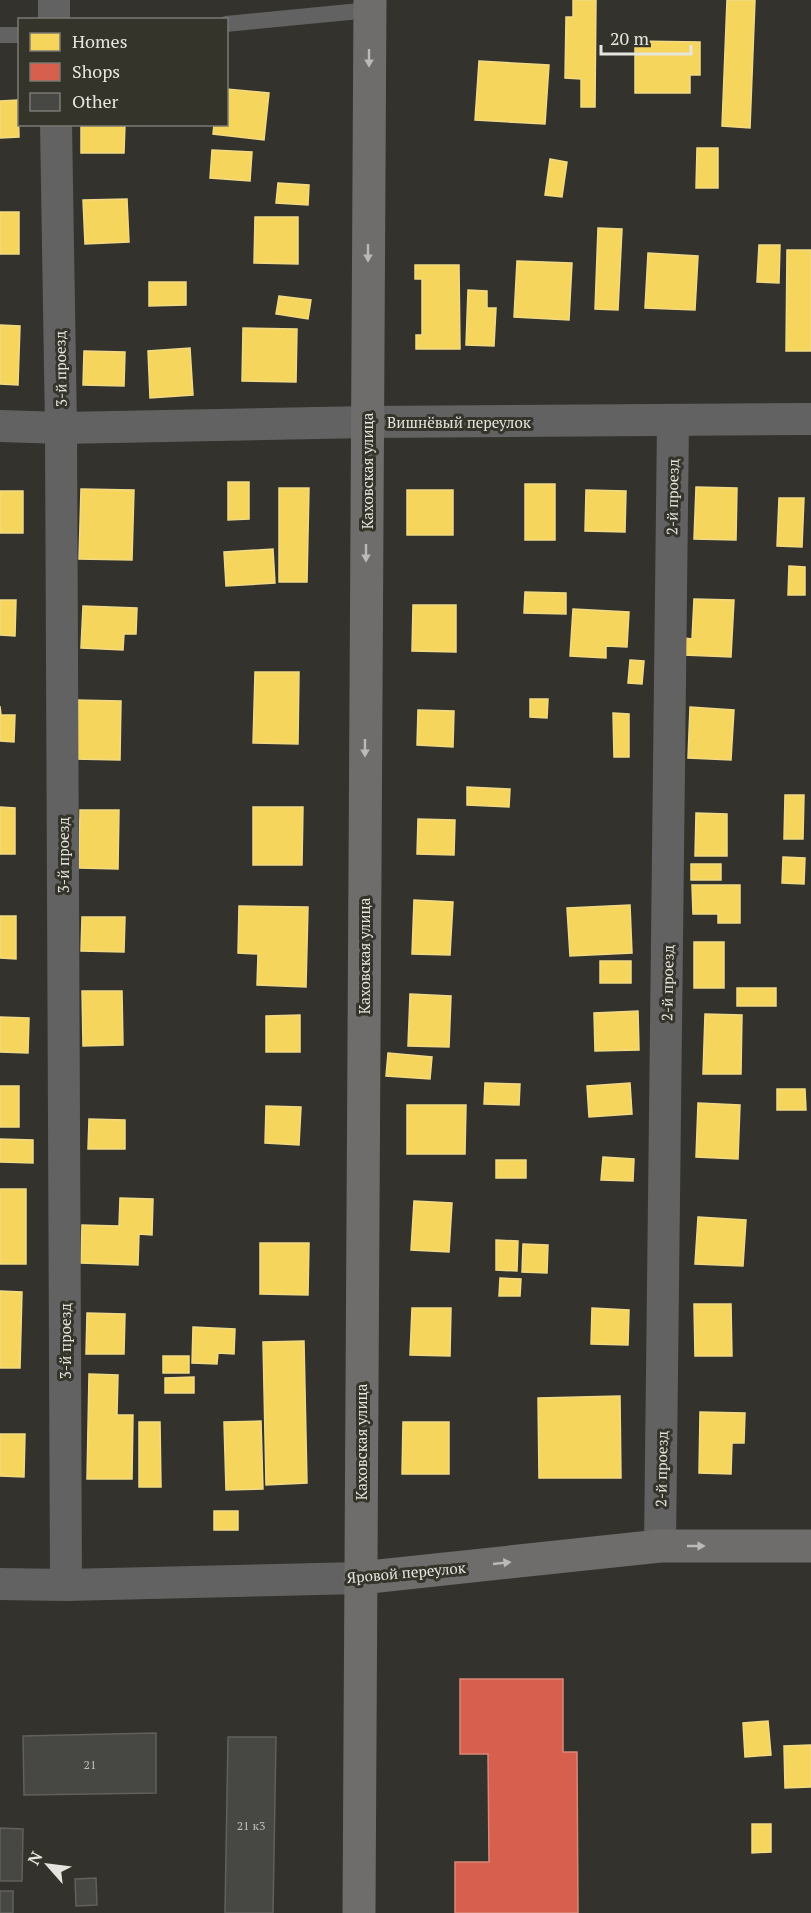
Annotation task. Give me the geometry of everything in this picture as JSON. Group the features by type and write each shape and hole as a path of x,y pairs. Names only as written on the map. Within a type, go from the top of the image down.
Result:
{"main road":[{"name":"Каховская улица","path":"359,1913 370,5"},
{"name":"Яровой переулок","path":"360,1578 660,1546 811,1546"}],"street":[{"path":"54,0 54,18"},
{"name":"3-й проезд","path":"56,126 61,428 66,1585"},
{"name":"Вишнёвый переулок","path":"0,426 61,428 811,418"},
{"name":"2-й проезд","path":"660,1546 673,421"},
{"name":"Яровой переулок","path":"0,1584 66,1585 360,1578"}],"lane":[{"path":"228,24 370,5"},
{"path":"0,35 18,35"}],"building: Homes":[{"path":"573,0 596,0 595,107 581,107 581,79 565,78 566,17 573,17"},
{"path":"727,0 755,0 750,128 722,126"},
{"path":"635,41 700,42 700,75 690,75 690,93 635,93"},
{"path":"479,61 549,65 545,124 475,120"},
{"path":"228,89 269,93 264,140 213,134 214,126 228,126"},
{"path":"18,100 19,137 0,138 0,101"},
{"path":"81,126 125,126 124,153 81,153"},
{"path":"697,148 718,148 718,188 696,188"},
{"path":"212,150 252,152 250,181 210,178"},
{"path":"550,159 567,162 562,197 545,195"},
{"path":"278,183 309,185 308,205 276,203"},
{"path":"127,199 129,242 85,244 83,200"},
{"path":"0,212 19,212 19,254 0,254"},
{"path":"255,217 298,217 298,264 254,263"},
{"path":"598,228 622,229 618,310 595,309"},
{"path":"759,245 780,245 779,283 757,282"},
{"path":"787,250 811,250 811,351 786,351"},
{"path":"648,253 698,256 695,310 645,308"},
{"path":"517,261 572,263 569,320 514,317"},
{"path":"415,265 459,265 460,349 416,349 416,335 422,335 422,279 415,279"},
{"path":"149,282 186,282 186,305 149,306"},
{"path":"468,290 487,291 487,308 496,308 494,346 466,345"},
{"path":"279,296 311,300 308,319 276,314"},
{"path":"0,325 20,326 18,385 0,384"},
{"path":"243,328 297,329 296,382 242,381"},
{"path":"190,348 193,395 150,398 148,351"},
{"path":"84,351 125,352 124,386 83,385"},
{"path":"228,482 249,482 249,519 228,520"},
{"path":"525,484 555,484 555,540 525,540"},
{"path":"696,487 737,488 736,540 694,539"},
{"path":"279,488 309,488 307,582 279,582"},
{"path":"81,489 134,490 132,560 79,559"},
{"path":"407,490 453,490 453,535 407,535"},
{"path":"586,490 626,491 625,532 585,531"},
{"path":"0,491 23,491 23,533 0,533"},
{"path":"779,498 804,498 802,547 777,546"},
{"path":"273,549 275,583 226,586 224,552"},
{"path":"789,566 805,567 805,595 788,595"},
{"path":"525,592 566,593 566,614 524,613"},
{"path":"694,599 734,600 731,657 684,655 685,638 692,639"},
{"path":"0,600 16,600 15,636 0,635"},
{"path":"413,605 456,605 456,652 412,651"},
{"path":"83,606 137,608 136,634 124,634 123,650 81,648"},
{"path":"573,609 629,612 627,647 606,646 606,658 570,656"},
{"path":"630,660 644,661 642,684 628,683"},
{"path":"255,672 299,672 298,744 253,743"},
{"path":"530,699 548,699 547,718 530,717"},
{"path":"75,700 121,701 120,760 74,759"},
{"path":"0,706 1,715 15,715 14,742 0,741"},
{"path":"690,707 734,710 731,760 688,758"},
{"path":"418,710 454,711 453,747 417,745"},
{"path":"613,713 629,714 629,757 614,757"},
{"path":"467,787 510,789 509,807 467,805"},
{"path":"785,795 804,795 803,839 784,839"},
{"path":"0,807 15,808 15,854 0,854"},
{"path":"253,807 303,807 302,865 253,865"},
{"path":"80,810 119,810 118,869 79,868"},
{"path":"696,813 727,814 727,856 695,856"},
{"path":"418,819 455,820 454,855 417,854"},
{"path":"783,857 805,858 804,884 782,883"},
{"path":"691,864 721,864 721,880 691,880"},
{"path":"692,885 740,885 740,923 718,923 718,914 693,914"},
{"path":"414,900 453,902 450,955 412,954"},
{"path":"630,905 632,953 570,956 567,908"},
{"path":"239,906 308,907 306,987 257,985 258,954 238,953"},
{"path":"0,916 16,916 16,959 0,958"},
{"path":"82,917 125,917 124,952 81,951"},
{"path":"694,942 724,942 724,988 694,988"},
{"path":"600,961 631,961 631,983 600,983"},
{"path":"737,988 776,988 776,1006 737,1006"},
{"path":"82,991 122,991 123,1045 83,1046"},
{"path":"410,994 451,996 449,1047 408,1046"},
{"path":"638,1011 639,1050 595,1051 594,1013"},
{"path":"705,1014 742,1015 741,1074 703,1074"},
{"path":"300,1015 300,1052 266,1052 266,1016"},
{"path":"0,1017 29,1018 28,1053 0,1052"},
{"path":"388,1053 432,1057 430,1079 386,1076"},
{"path":"485,1083 520,1084 519,1105 484,1104"},
{"path":"630,1083 632,1114 589,1117 587,1086"},
{"path":"0,1086 19,1086 19,1127 0,1127"},
{"path":"777,1089 805,1089 806,1110 777,1110"},
{"path":"698,1103 740,1105 738,1159 696,1157"},
{"path":"407,1105 466,1105 465,1154 407,1154"},
{"path":"266,1106 301,1107 299,1145 265,1143"},
{"path":"89,1119 125,1120 125,1149 88,1149"},
{"path":"0,1139 33,1140 33,1163 0,1162"},
{"path":"603,1157 634,1159 633,1181 601,1180"},
{"path":"496,1160 526,1160 526,1178 496,1178"},
{"path":"0,1189 26,1189 26,1264 0,1264"},
{"path":"120,1198 153,1199 152,1235 139,1234 138,1265 81,1263 82,1225 119,1226"},
{"path":"414,1201 452,1203 449,1252 411,1250"},
{"path":"698,1217 746,1220 743,1266 695,1264"},
{"path":"496,1240 518,1241 517,1271 496,1270"},
{"path":"260,1243 309,1243 308,1295 260,1294"},
{"path":"523,1244 548,1245 547,1273 522,1272"},
{"path":"500,1278 521,1279 520,1296 499,1296"},
{"path":"0,1291 22,1292 20,1368 0,1368"},
{"path":"694,1304 731,1304 732,1356 695,1356"},
{"path":"412,1308 451,1308 450,1356 410,1355"},
{"path":"592,1308 629,1310 628,1345 591,1344"},
{"path":"87,1313 125,1314 124,1354 86,1354"},
{"path":"193,1327 235,1329 234,1354 218,1353 217,1364 192,1363"},
{"path":"304,1341 307,1483 266,1485 263,1342"},
{"path":"163,1356 189,1356 189,1373 163,1373"},
{"path":"89,1374 118,1375 117,1415 133,1415 132,1479 87,1479"},
{"path":"194,1377 194,1393 165,1393 165,1378"},
{"path":"620,1396 621,1478 539,1478 538,1398"},
{"path":"700,1412 745,1413 744,1443 732,1443 731,1474 699,1473"},
{"path":"261,1421 263,1489 226,1490 224,1422"},
{"path":"139,1422 160,1422 161,1487 139,1487"},
{"path":"403,1422 449,1422 449,1474 402,1474"},
{"path":"0,1434 25,1434 24,1477 0,1476"},
{"path":"214,1511 238,1511 238,1530 214,1530"},
{"path":"768,1721 771,1755 745,1757 743,1723"},
{"path":"811,1745 811,1787 785,1788 784,1746"},
{"path":"752,1824 771,1824 771,1852 752,1853"}],"building: Shops":[{"path":"460,1679 563,1679 563,1752 577,1752 578,1913 455,1913 455,1862 489,1862 488,1754 460,1754"}],"building: Other":[{"path":"156,1733 156,1793 24,1795 23,1736"},
{"path":"228,1737 276,1737 273,1913 225,1913"},
{"path":"0,1828 23,1829 22,1881 0,1881"},
{"path":"96,1878 97,1905 76,1906 75,1879"},
{"path":"0,1891 13,1891 13,1913 0,1913"}]}
